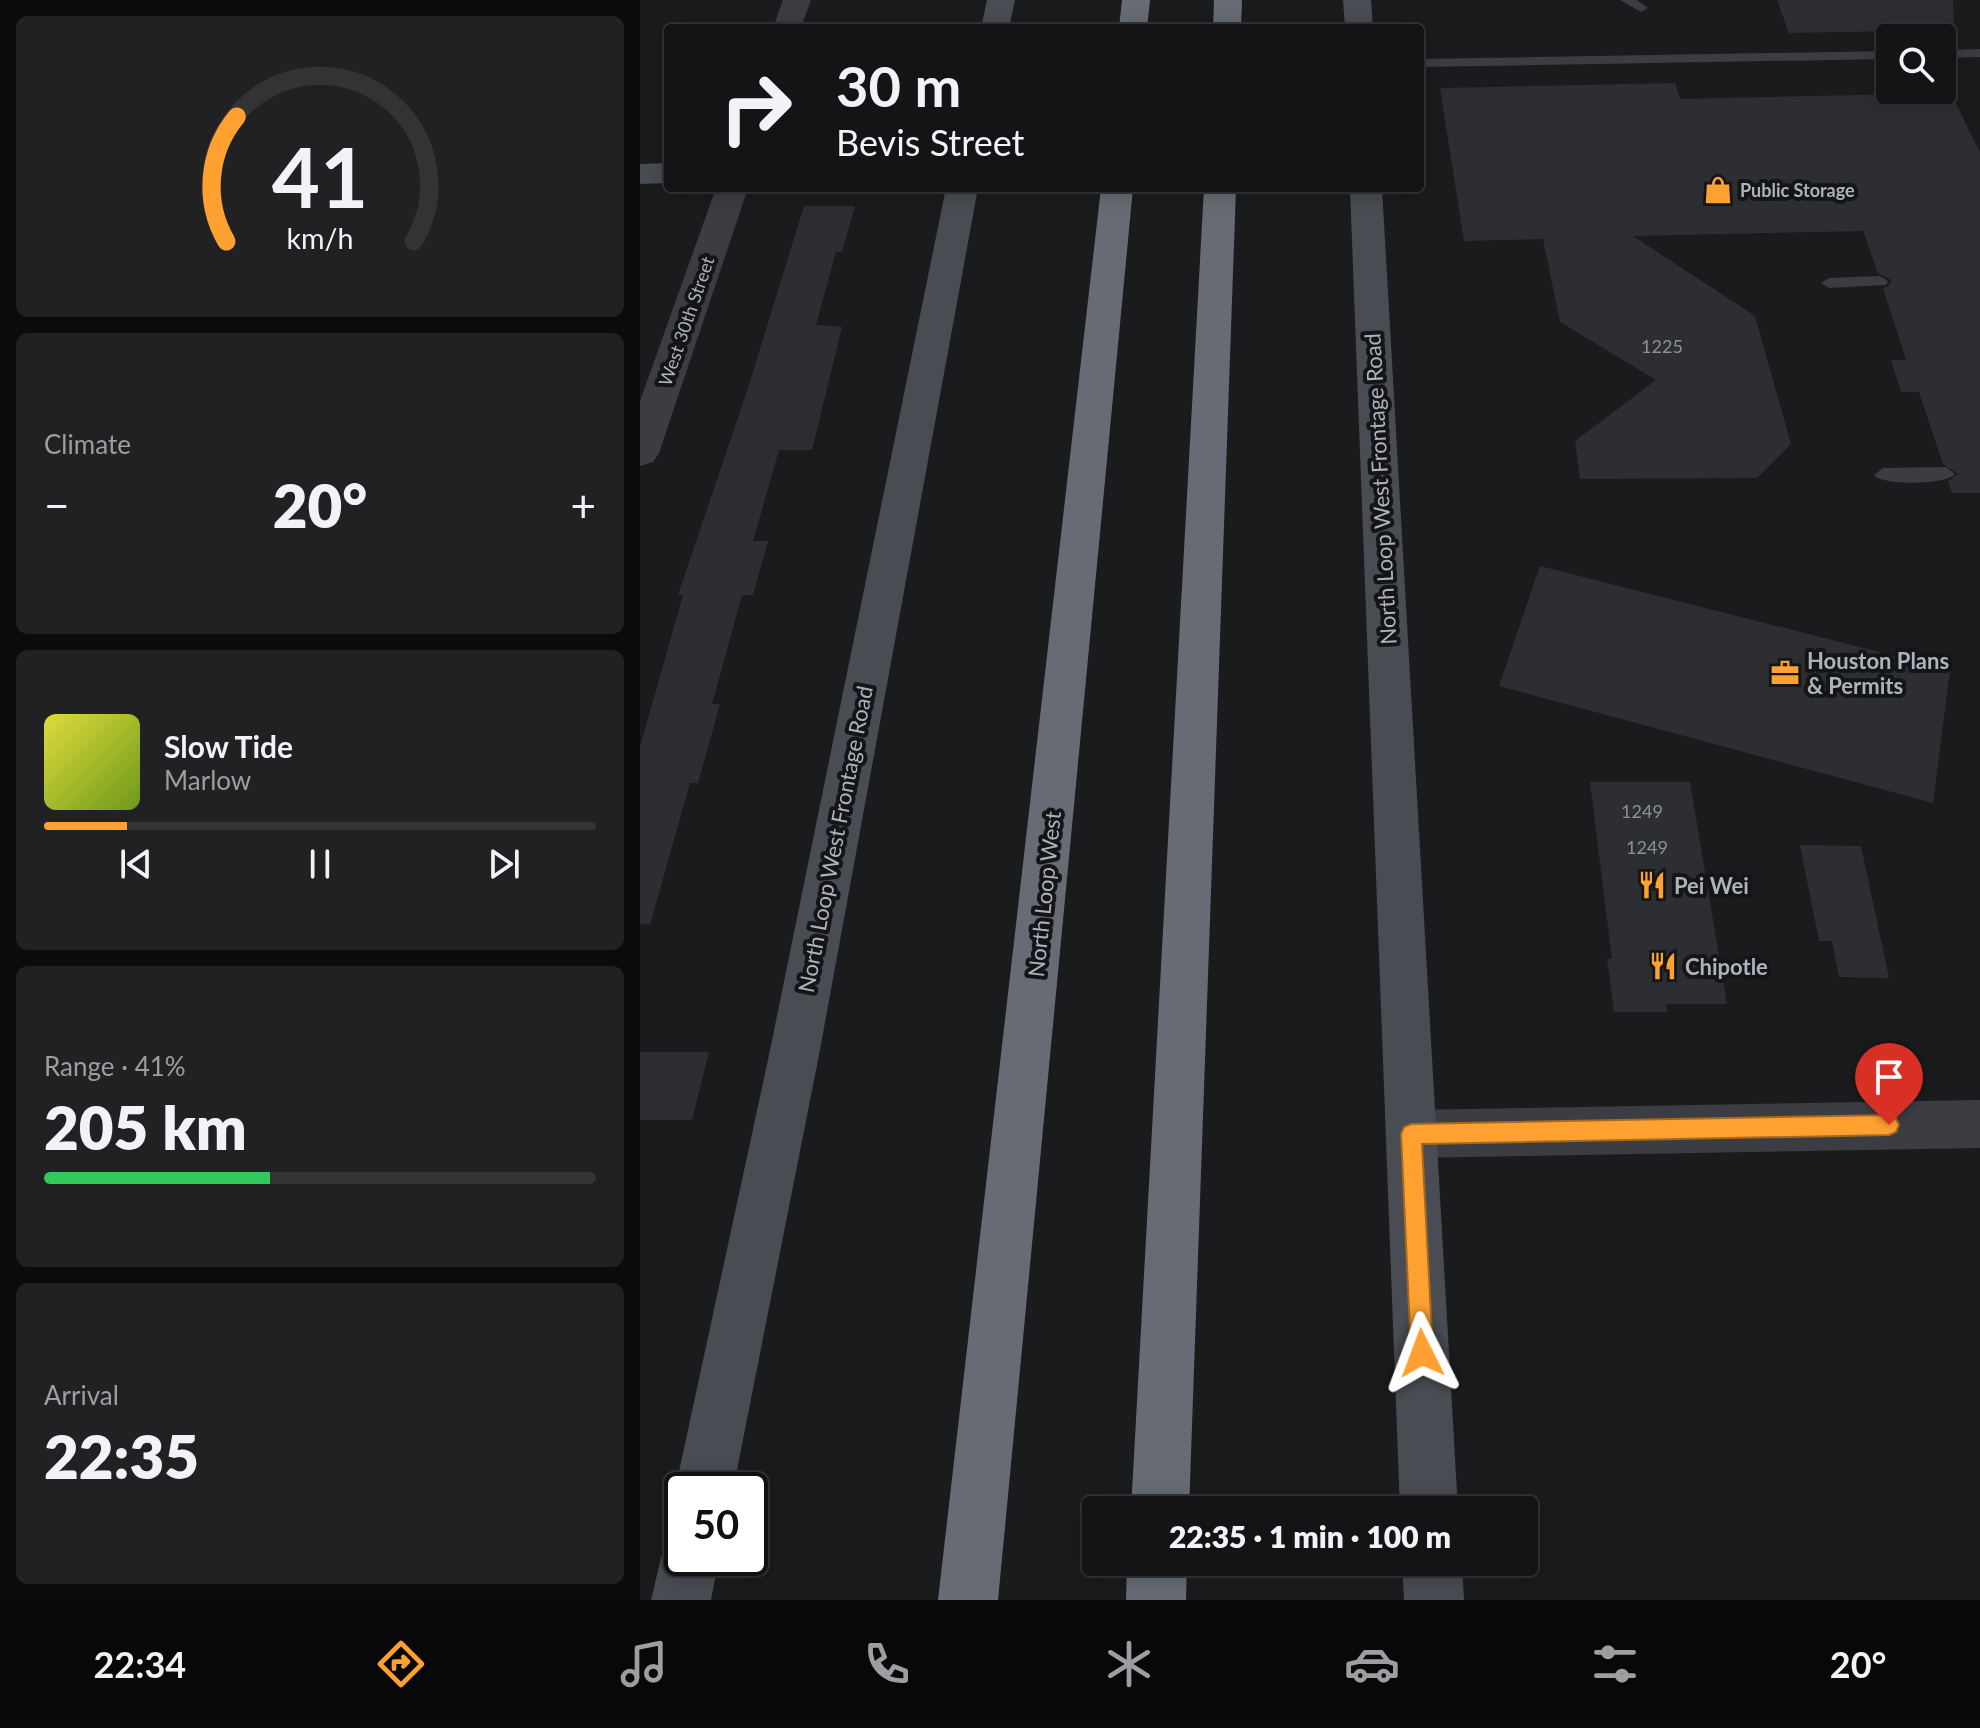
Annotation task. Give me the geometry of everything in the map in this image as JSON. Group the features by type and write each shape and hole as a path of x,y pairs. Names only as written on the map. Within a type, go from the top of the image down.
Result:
{"highway":[{"path":"1133,24 1136,0"},
{"path":"1227,24 1228,0"},
{"name":"North Loop West","path":"968,1600 1117,192"},
{"path":"1161,1496 1220,192"},
{"path":"1156,1600 1157,1576"}],"main road":[{"path":"996,24 1001,0"},
{"path":"1357,0 1359,24"},
{"path":"640,174 664,173"},
{"name":"North Loop West Frontage Road","path":"708,1472 794,1055 961,192"},
{"name":"North Loop West Frontage Road","path":"1366,192 1428,1496"},
{"path":"681,1600 686,1576"},
{"path":"1433,1576 1434,1600"}],"street":[{"path":"788,24 797,0"},
{"name":"West 30th Street","path":"640,453 731,192"},
{"path":"1411,1134 1980,1124"}],"lane":[{"path":"1627,0 1641,8"},
{"path":"1956,54 1980,53"},
{"path":"1424,63 1876,55"},
{"path":"1829,283 1880,281"},
{"path":"1883,475 1946,474"}],"building":[{"path":"1777,0 1953,0 1954,24 1876,24 1876,31 1789,33"},
{"path":"1675,83 1680,99 1876,95 1876,104 1956,103 1980,153 1980,493 1952,493 1948,481 1958,474 1943,464 1919,392 1901,392 1891,360 1906,360 1883,288 1889,286 1891,280 1878,273 1863,231 1633,236 1755,316 1791,444 1757,478 1580,479 1575,441 1656,380 1560,322 1543,239 1464,241 1440,88"},
{"path":"804,206 855,206 842,252 836,252 816,325 842,327 812,450 779,450 753,541 768,541 753,595 742,595 712,704 720,704 698,783 690,783 650,925 640,924 640,747 683,595 678,595 748,388"},
{"path":"1540,566 1950,670 1933,803 1499,686"},
{"path":"1590,782 1690,782 1727,1004 1666,1004 1667,1012 1614,1012 1607,959 1612,959"},
{"path":"1800,845 1861,846 1889,978 1839,977 1832,941 1819,941"},
{"path":"640,1052 709,1052 692,1120 640,1120"}],"place":[{"name":"Public Storage","path":"1718,190"},
{"name":"Houston Plans & Permits","path":"1785,673"},
{"name":"Pei Wei","path":"1652,885"},
{"name":"Chipotle","path":"1663,966"}],"route":[{"path":"1422,1353 1411,1134 1889,1125"}]}
